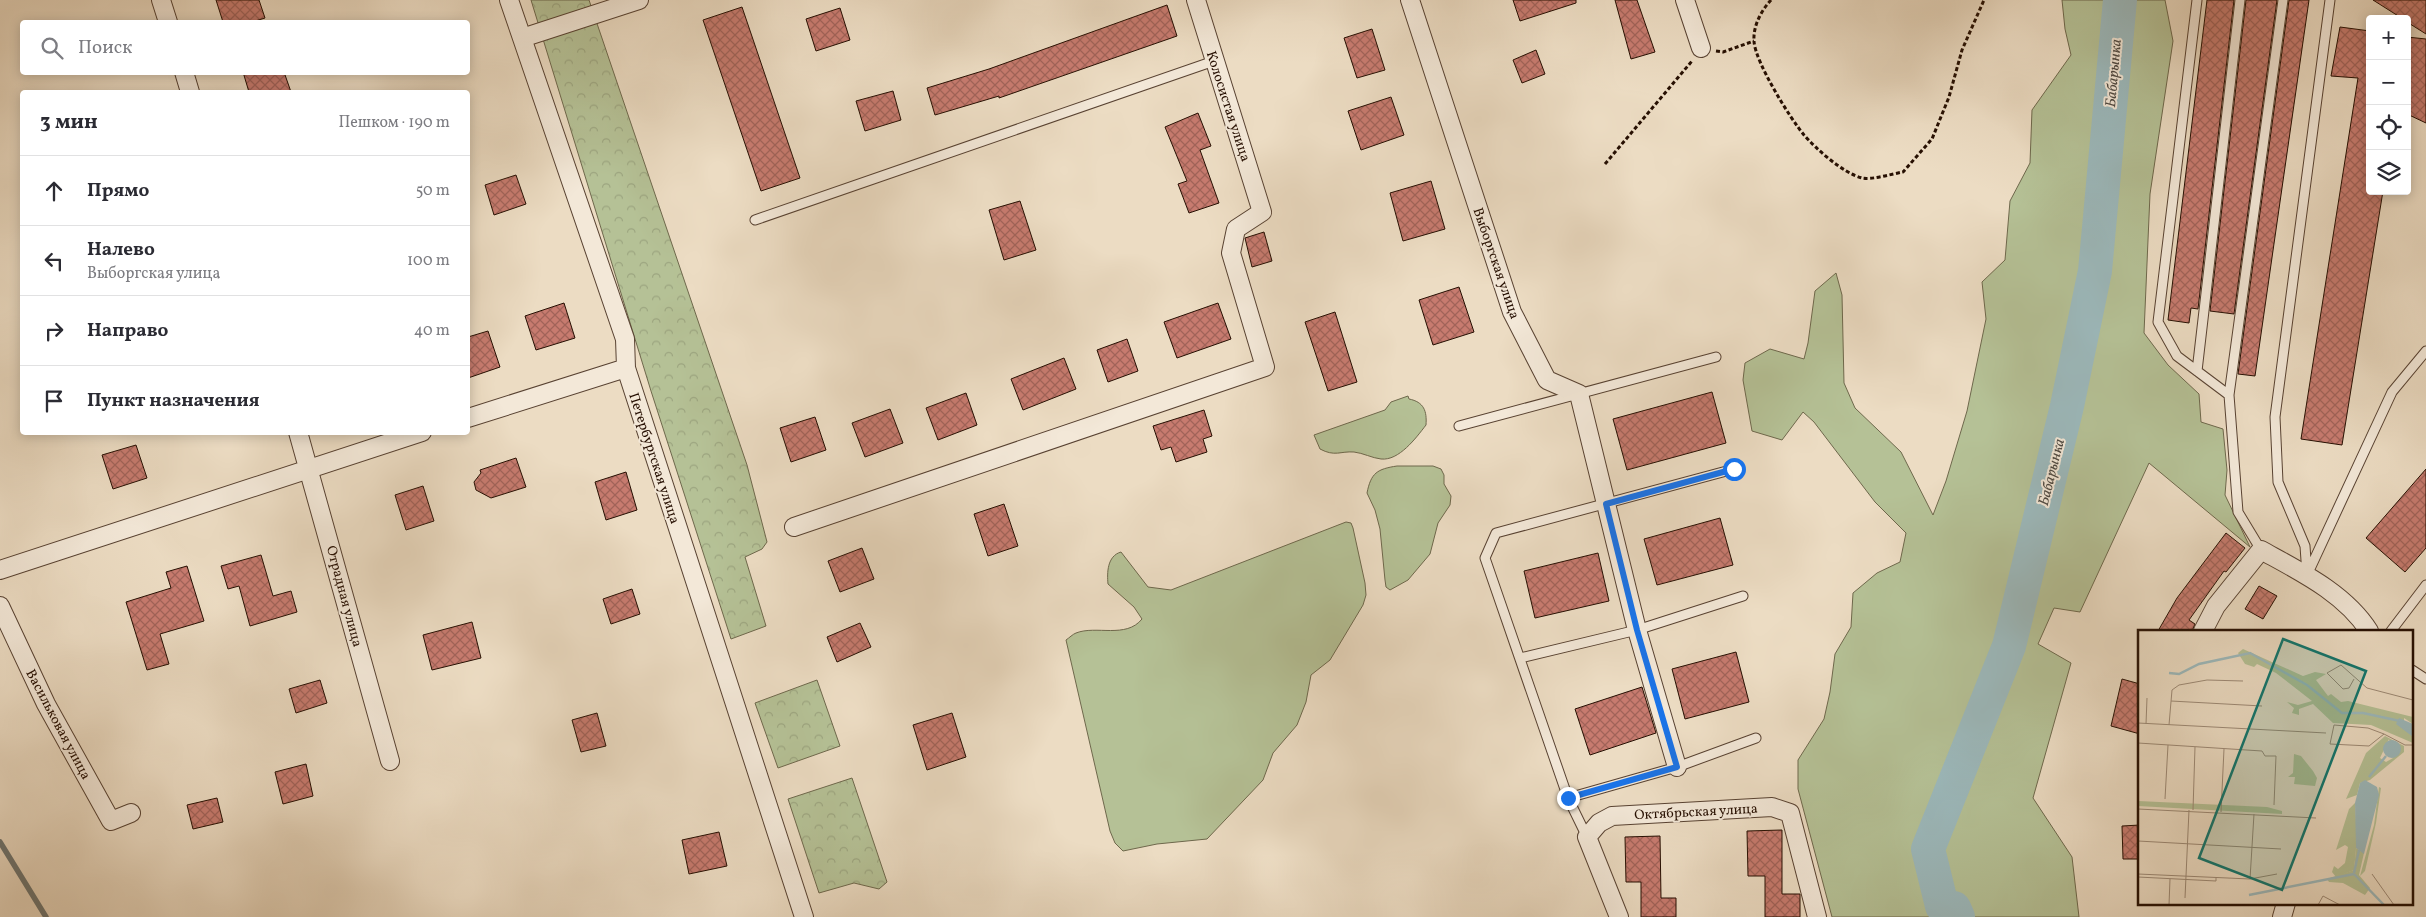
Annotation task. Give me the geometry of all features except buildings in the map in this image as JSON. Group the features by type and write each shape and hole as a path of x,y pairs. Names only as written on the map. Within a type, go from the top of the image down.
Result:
{"street":[{"path":"161,0 167,20"},
{"name":"Петербургская улица","path":"509,0 625,339 626,368 804,917"},
{"path":"522,38 638,0"},
{"name":"Колосистая улица","path":"794,528 1265,367 1231,253 1236,229 1262,212 1196,0"},
{"name":"Выборгская улица","path":"1410,0 1512,312 1547,380 1579,394"},
{"path":"1685,0 1701,48"},
{"path":"185,75 189,90"},
{"path":"470,417 626,368"},
{"path":"1579,394 1637,630 1677,767"},
{"name":"Отрадная улица","path":"299,435 310,468 390,761"},
{"path":"0,570 413,435"},
{"path":"2204,630 2216,606 2261,550 2307,576 2358,614 2368,630"},
{"name":"Васильковая улица","path":"0,606 46,704 111,821 131,813"},
{"name":"Октябрьская улица","path":"1587,837 1599,823 1612,816 1772,807 1790,813 1817,917"},
{"path":"1587,837 1619,917"},
{"path":"2282,917 2286,904"}],"lane":[{"path":"2197,0 2158,322 2177,356 2229,395"},
{"path":"2196,371 2240,0"},
{"path":"2261,550 2238,512 2229,395 2283,0"},
{"path":"2307,576 2305,546 2278,482 2275,417 2330,0"},
{"path":"755,220 1214,60"},
{"path":"2307,576 2392,392 2426,351"},
{"path":"1459,426 1716,357"},
{"path":"1587,837 1568,798 1485,558 1496,533 1734,469"},
{"path":"2393,630 2424,590"},
{"path":"1520,658 1637,630 1742,596"},
{"path":"2414,671 2426,679"},
{"path":"1568,798 1677,767 1756,738"}],"path":[{"path":"1771,0 1760,12 1754,41 1760,61 1784,106 1804,134 1837,165 1862,178 1903,172 1932,140 1949,97 1962,50 1984,0"},
{"path":"1605,164 1701,48 1723,52 1754,41"}],"green space":[{"path":"531,0 589,0 747,465 767,542 762,549 745,557 766,626 731,639 651,391"},
{"path":"2062,0 2165,0 2173,41 2150,194 2144,333 2168,365 2199,394 2201,422 2223,429 2227,470 2225,495 2250,547 2149,463 2080,612 2054,608 2038,644 2071,663 2033,798 2072,857 2079,917 1832,917 1798,789 1798,760 1824,719 1835,654 1851,627 1853,593 1877,573 1900,562 1906,533 1875,502 1814,422 1803,412 1782,440 1752,431 1743,380 1745,363 1770,349 1804,359 1815,291 1836,273 1842,295 1844,383 1855,408 1901,452 1933,515 1946,481 1967,411 1986,319 1982,282 2005,260 2010,201 2030,163 2032,110 2071,55 2065,29"},
{"path":"1408,396 1409,399 1418,402 1424,408 1426,425 1401,453 1388,459 1381,459 1357,453 1334,453 1320,449 1314,435 1385,410 1391,402"},
{"path":"1397,466 1433,466 1441,469 1444,475 1444,484 1451,496 1450,505 1438,523 1430,554 1408,580 1390,590 1386,587 1380,529 1375,510 1367,493 1373,476 1376,473"},
{"path":"1346,522 1351,523 1353,528 1365,583 1366,595 1363,605 1330,660 1311,675 1306,702 1297,725 1273,753 1263,780 1207,839 1157,844 1123,851 1115,843 1110,831 1066,640 1084,631 1128,628 1142,619 1134,607 1108,584 1110,561 1116,554 1121,552 1148,587 1171,590"},
{"path":"817,680 840,746 778,768 755,703"},
{"path":"852,778 887,882 879,889 854,883 819,893 788,799"}],"waterway":[{"name":"Бабарынка","path":"1958,917 1954,908 1942,906 1928,849 2009,646 2067,406 2095,271 2120,0"},
{"path":"0,842 46,917"}],"route":[{"path":"1568,798 1677,767 1637,630 1606,504 1734,469"}]}
